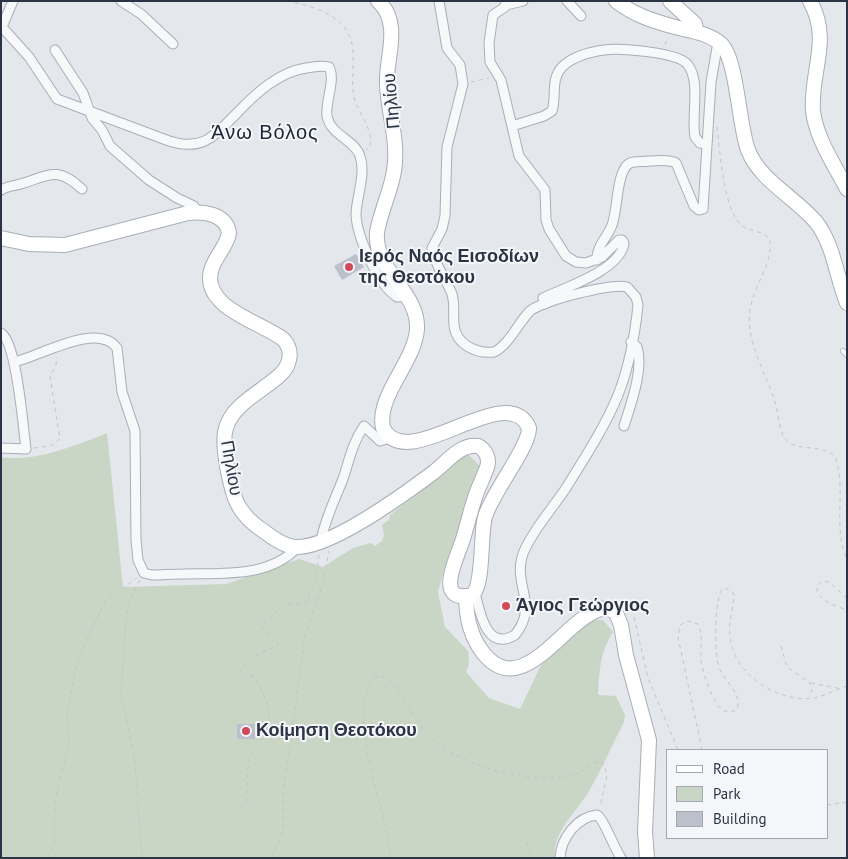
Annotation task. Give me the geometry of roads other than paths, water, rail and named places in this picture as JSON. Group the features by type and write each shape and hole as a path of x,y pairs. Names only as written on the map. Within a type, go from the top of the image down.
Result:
{"main road":[{"name":"Πηλίου","path":"378,1 385,8 391,27 387,84 396,151 391,185 378,228 377,239 382,259 407,296 414,310 417,331 410,352 383,410 383,428 391,438"},
{"path":"616,1 642,17 696,32 718,42 725,49 744,138 751,157 758,168 807,213 822,231 830,246 847,303"},
{"path":"670,1 695,24 696,32"},
{"path":"810,1 818,20 821,38 814,93 815,120 847,189"},
{"name":"Πηλίου","path":"198,212 217,217 228,227 227,240 210,274 213,290 218,298 231,311 280,336 289,349 290,359 286,369 270,385 235,411 227,424 224,439 232,489 240,510 250,521 268,535 284,544 298,547"},
{"path":"1,238 29,244 65,245 167,218 198,212"},
{"path":"391,438 399,442 413,442 482,418 502,414 517,416 528,425 527,439 498,488 485,517 480,546 479,580 470,595 466,615 478,645 489,659 507,667 518,666 537,658 592,611 605,608 614,610 621,625 626,655 649,740 645,832 647,857"},
{"path":"298,547 325,540 394,502 463,448 477,445 485,451 488,466 474,496 466,532 451,574 452,590 458,595 470,595"}],"street":[{"path":"12,1 2,28 29,57 54,97 89,112 174,142 195,144 216,135 240,110 281,77 301,69 326,66 331,72 327,110 329,122 358,152 361,162 356,216 359,228 379,277 394,295 399,298 407,296"},
{"path":"121,1 146,19 173,44"},
{"path":"439,1 447,48 460,65 463,84 447,147 445,216 442,229 432,248 454,300 456,331 463,343 470,348 482,352 494,352 504,345 532,310 545,304 608,286 627,287 636,297 638,305 624,378 614,404 571,479 534,533 522,556 519,574 527,606 524,622 515,635 502,639 494,638 490,634 470,595"},
{"path":"523,1 506,3 494,15 488,43 490,62 499,76 520,159 545,190 546,222 566,256 578,263 597,260 609,252 617,242 623,241 623,249 608,266 543,298 545,304"},
{"path":"568,1 580,16"},
{"path":"597,260 597,250 614,220 621,175 627,165 633,162 674,162 679,167 694,206 701,210 704,204 712,82 718,42"},
{"path":"55,50 83,93 89,112 110,146 120,157 158,186 194,206 198,212"},
{"path":"512,126 551,112 556,75 572,60 609,50 679,58 686,63 691,70 694,83 695,133 699,141 707,144"},
{"path":"1,190 8,186 50,174 69,178 82,189"},
{"path":"1,333 9,340 14,362 26,448 1,448"},
{"path":"14,362 49,351 62,344 95,339 111,342 117,348 122,392 135,431 136,540 138,560 144,573 152,575 218,575 242,572 279,562 298,547"},
{"path":"624,426 635,390 639,356 637,347 631,342"},
{"path":"325,540 323,528 344,475 354,440 364,426 380,441 391,438"},
{"path":"560,858 565,840 572,830 586,819 598,815 602,818 613,845 621,858"}],"place":[{"name":"Ιερός Ναός Εισοδίων της Θεοτόκου","path":"349,267"},
{"name":"Άγιος Γεώργιος","path":"506,606"},
{"name":"Κοίμηση Θεοτόκου","path":"246,731"}],"district":[{"name":"Άνω Βόλος","path":"265,133"}]}
